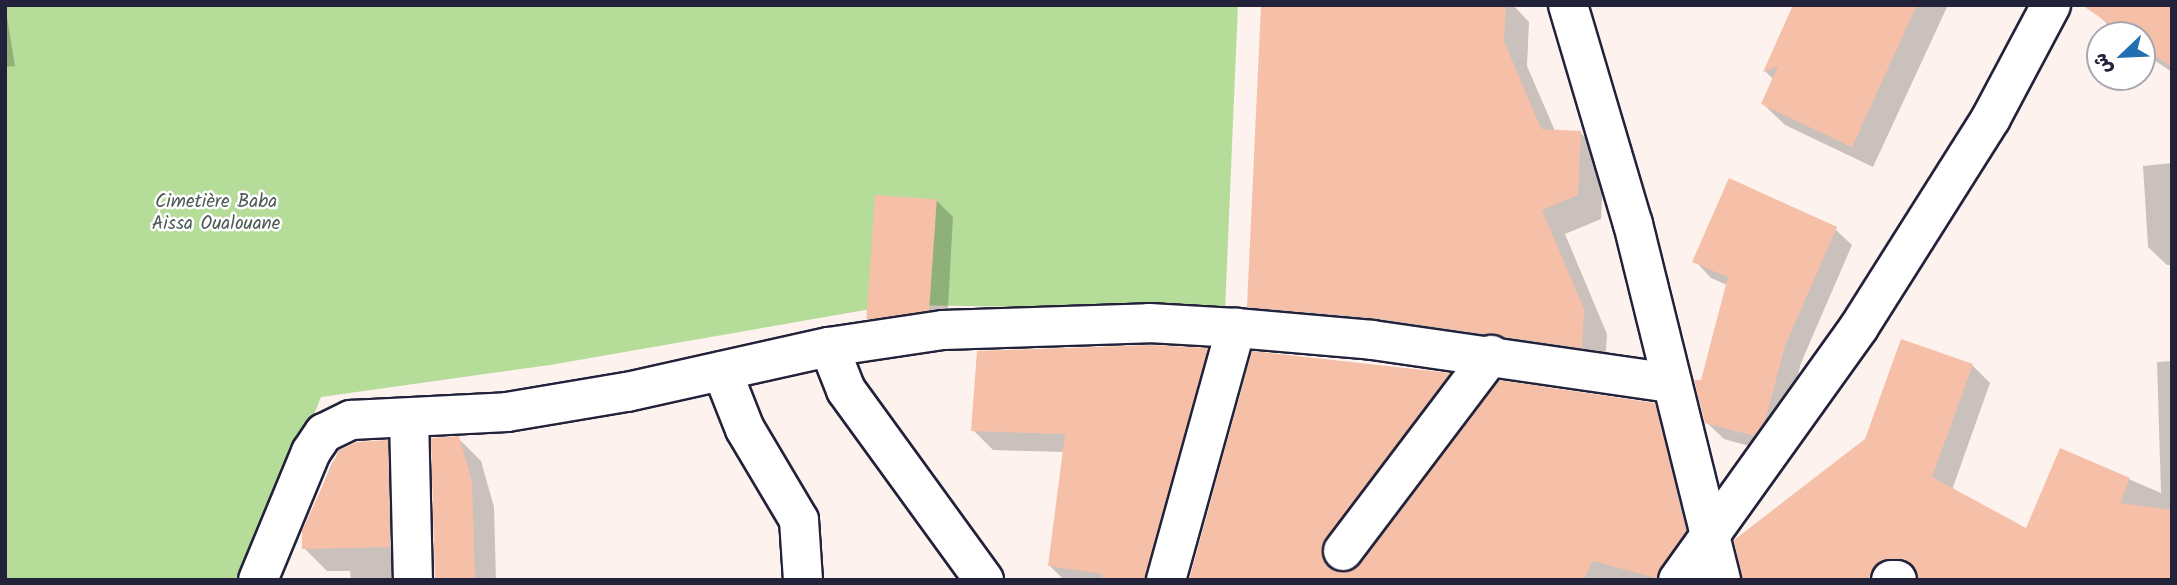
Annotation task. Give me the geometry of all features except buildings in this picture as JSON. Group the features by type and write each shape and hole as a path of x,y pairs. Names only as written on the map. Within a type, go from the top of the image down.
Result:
{"street":[{"path":"1568,5 1633,224 1708,538 1721,580"},
{"path":"1678,580 1859,327 1991,118 2051,5"},
{"path":"258,580 311,452 324,433 351,420 507,412 722,371 829,347 943,330 1149,323 1236,328 1491,355 1672,383"},
{"path":"1166,580 1236,328"},
{"path":"829,347 846,390 984,580"},
{"path":"1343,551 1491,355"},
{"path":"722,371 746,429 799,520 803,580"},
{"path":"409,418 413,580"},
{"path":"1891,580 1897,580"}],"green space":[{"name":"Cimetière Baba Aissa Oualouane","path":"6,5 1238,5 1225,310 894,305 550,365 321,397 249,580 5,580"}]}
